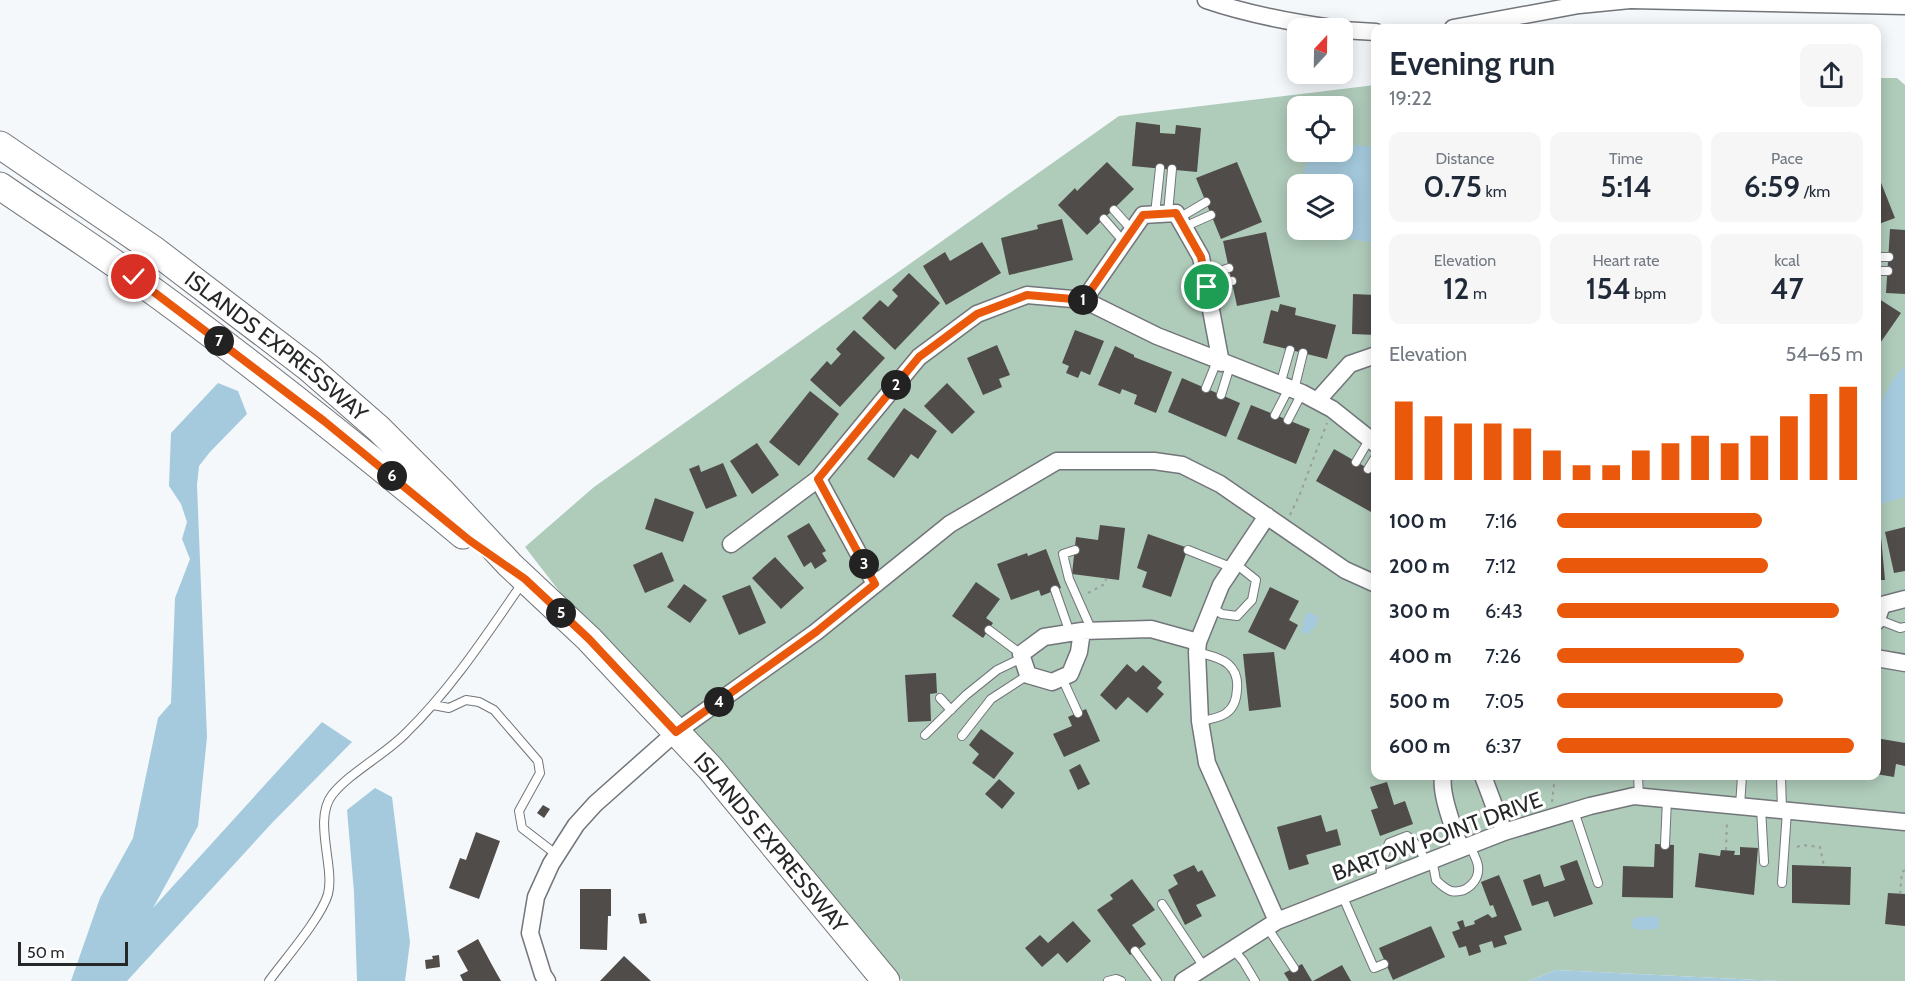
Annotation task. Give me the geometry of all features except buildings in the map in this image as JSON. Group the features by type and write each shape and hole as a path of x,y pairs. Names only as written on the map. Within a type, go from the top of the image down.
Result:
{"main road":[{"name":"ISLANDS EXPRESSWAY","path":"0,145 154,250 309,369 386,437 525,579 589,639 710,768 886,981"},
{"name":"ISLANDS EXPRESSWAY","path":"0,186 134,277 364,453 469,540 525,579"}],"street":[{"path":"1206,0 1228,8 1287,22"},
{"path":"1475,24 1579,5 1630,0 1905,6"},
{"path":"1353,31 1371,32"},
{"path":"1084,300 1143,215 1172,218 1201,257 1223,364"},
{"path":"731,544 818,479 919,357 977,314 1027,295 1084,300 1157,336 1317,401 1332,409 1371,441"},
{"path":"1317,401 1350,364 1371,357"},
{"path":"547,981 530,933 536,897 557,855 576,825 595,804 676,732 816,632 950,524 1057,461 1154,461 1182,465 1220,484 1345,570 1371,582"},
{"path":"818,479 875,584"},
{"path":"1267,516 1221,585 1198,647 1200,722 1207,763 1272,924"},
{"path":"1881,608 1882,605 1905,599"},
{"path":"1081,631 1079,652 1070,674 1052,682 1028,675 1022,656 1044,637 1081,631 1151,629 1198,647"},
{"path":"1881,659 1905,663"},
{"path":"1442,780 1447,803 1464,846"},
{"path":"1484,780 1504,832"},
{"name":"BARTOW POINT DRIVE","path":"1183,981 1272,924 1464,846 1574,811 1639,797 1785,811 1904,819"}],"lane":[{"path":"1160,168 1172,218"},
{"path":"1172,169 1172,218"},
{"path":"1172,218 1206,202"},
{"path":"1114,210 1128,236"},
{"path":"1172,218 1211,215"},
{"path":"1104,219 1128,236"},
{"path":"1881,257 1888,257"},
{"path":"1206,281 1229,268"},
{"path":"1881,271 1888,271"},
{"path":"1206,281 1232,281"},
{"path":"1288,420 1291,389 1290,350"},
{"path":"1275,415 1291,389 1303,353"},
{"path":"1206,388 1223,364"},
{"path":"1221,394 1223,364"},
{"path":"1356,462 1371,443"},
{"path":"1368,468 1371,464"},
{"path":"1075,550 1063,554 1078,598 1081,631"},
{"path":"1188,550 1234,566 1256,580 1252,600 1238,616 1222,614 1212,608"},
{"path":"269,981 319,913 328,894 325,821 331,796 404,735 433,705 466,665 525,579"},
{"path":"1055,590 1081,631"},
{"path":"1881,618 1900,628 1905,627"},
{"path":"925,735 997,670 1022,656 988,630"},
{"path":"1198,647 1228,664 1238,677 1237,699 1233,708 1217,719 1200,722"},
{"path":"962,736 991,699 1028,675"},
{"path":"1062,678 1078,713"},
{"path":"940,698 951,710"},
{"path":"433,705 449,708 466,700 479,702 494,710 538,761 540,773 519,811 522,828 557,855"},
{"path":"1638,780 1639,797"},
{"path":"1733,806 1741,780"},
{"path":"1781,780 1785,811 1782,883"},
{"path":"1665,845 1667,799"},
{"path":"1761,808 1764,862"},
{"path":"1574,811 1598,883"},
{"path":"1380,879 1382,861 1389,843 1407,836 1429,860 1436,880 1449,891 1468,888 1478,874 1478,864 1464,846"},
{"path":"1342,895 1374,968 1384,964"},
{"path":"1162,904 1204,967"},
{"path":"1272,924 1294,968"},
{"path":"1233,949 1255,981"},
{"path":"1136,951 1157,981"},
{"path":"1108,981 1116,979 1121,981"}],"path":[{"path":"1284,528 1300,494 1332,409"},
{"path":"1078,598 1105,584 1106,579"},
{"path":"1555,780 1552,804 1556,816"},
{"path":"1726,850 1733,806"},
{"path":"1784,853 1802,845 1820,847 1824,866"},
{"path":"1900,894 1902,872 1905,870"}],"green space":[{"path":"1881,78 1897,78 1905,85 1905,981 1779,981 1556,970 1529,981 903,981 608,654 525,547 594,487 1119,116 1371,85 1371,780 1881,780"}],"water":[{"path":"1353,145 1371,147 1371,242 1353,239 1353,174 1304,174 1303,170 1308,162 1353,162"},
{"path":"1905,366 1905,497 1881,504 1881,401 1900,370"},
{"path":"218,383 238,391 247,414 199,466 197,485 207,737 198,826 153,908 322,722 352,742 272,823 127,981 71,981 100,898 133,838 158,718 171,703 175,598 190,559 182,539 187,522 181,504 169,486 171,433"},
{"path":"1307,612 1319,617 1316,628 1312,628 1308,635 1300,630 1304,625"},
{"path":"375,788 392,797 410,942 405,981 357,981 354,892 347,810"},
{"path":"1656,916 1659,919 1657,929 1637,930 1632,927 1632,921 1636,917"},
{"path":"1556,970 1779,981 1529,981"}],"route":[{"path":"134,277 324,421 469,540 525,579 589,639 676,732 816,632 875,584 818,479 919,357 977,314 1027,295 1084,300 1143,215 1176,213 1201,257 1207,287"}]}
